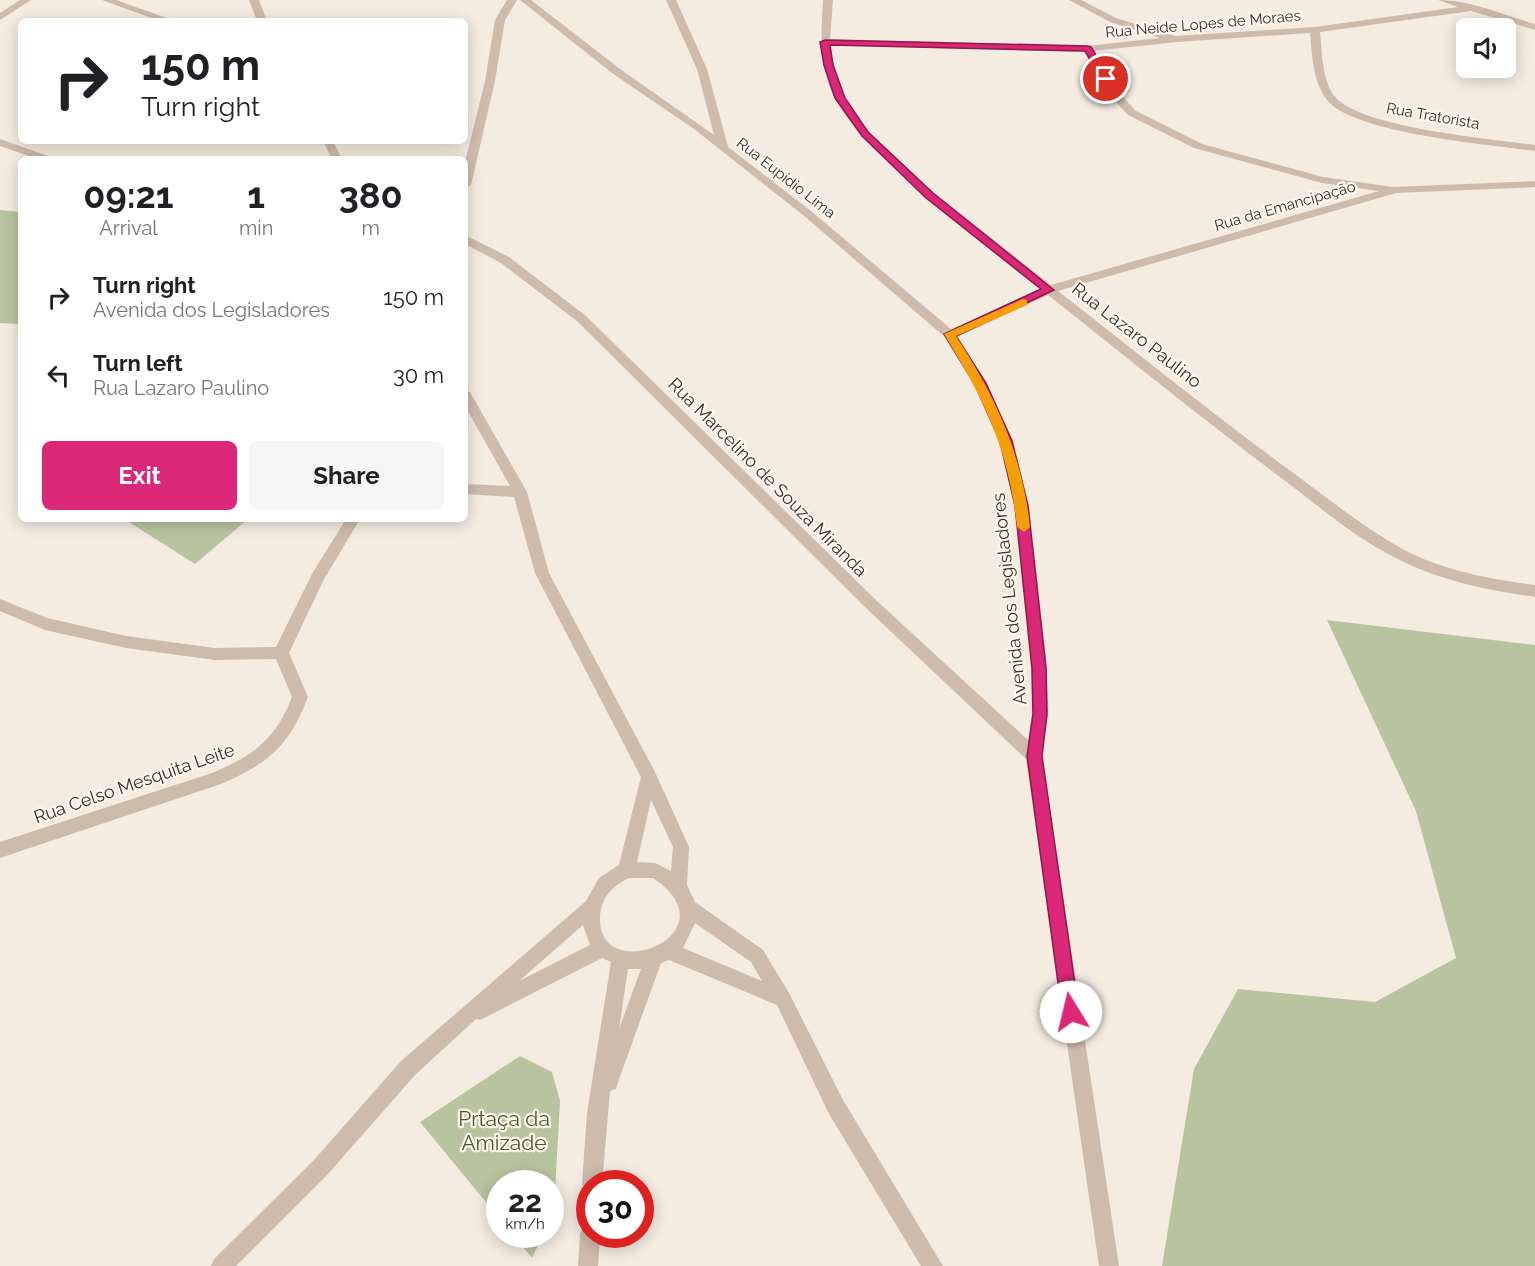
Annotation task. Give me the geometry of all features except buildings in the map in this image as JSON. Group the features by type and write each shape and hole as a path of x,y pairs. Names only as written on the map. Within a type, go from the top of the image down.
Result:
{"street":[{"path":"0,17 26,0"},
{"path":"107,0 161,18"},
{"path":"254,0 261,18"},
{"path":"468,173 490,81 500,20 512,0"},
{"path":"525,0 555,20 616,71 702,129 723,148"},
{"name":"Rua Eupídio Lima","path":"671,0 702,69 723,148 807,213 950,334"},
{"name":"Rua Lazaro Paulino","path":"828,0 825,42 829,65 840,98 865,134 930,195 1286,476 1354,525 1400,554 1443,572 1485,584 1535,591"},
{"path":"1074,0 1113,20 1177,39"},
{"path":"1443,0 1535,27"},
{"name":"Rua Neide Lopes de Moraes","path":"825,42 1088,49 1177,39 1315,30 1474,8"},
{"name":"Rua Tratorista","path":"1315,30 1317,59 1327,92 1333,102 1389,125 1535,148"},
{"path":"1088,49 1117,97 1132,112 1198,146 1322,180 1395,190"},
{"path":"0,142 39,156"},
{"name":"Rua da Emancipação","path":"1048,290 1395,190 1535,184"},
{"name":"Rua Marcelino de Souza Miranda","path":"468,241 505,260 582,319 872,605 1034,756"},
{"path":"950,334 1048,290"},
{"name":"Avenida dos Legisladores","path":"950,334 980,383 1006,441 1022,506 1039,668 1040,714 1034,756 1109,1266"},
{"path":"468,400 520,492 542,573 649,777 681,847 679,885 689,908 757,956 783,999 836,1107 933,1266"},
{"path":"468,489 520,492"},
{"path":"0,606 45,624 126,642 215,654 281,653 317,578 351,522"},
{"name":"Rua Celso Mesquita Leite","path":"0,850 214,779 242,768 271,748 292,722 300,696 281,653"},
{"path":"626,870 649,777"},
{"path":"221,1266 321,1167 408,1068 591,907 603,884 626,870 655,870 679,885"},
{"path":"591,907 591,929 602,948 620,960 661,955 783,999"},
{"path":"597,1113 661,955 685,932 689,908"},
{"path":"456,1024 602,948"},
{"path":"593,1170 597,1113 620,960"},
{"path":"588,1266 589,1248"}],"green space":[{"path":"0,210 18,212 18,324 0,323"},
{"path":"129,522 244,522 195,564"},
{"path":"1327,620 1535,645 1535,1266 1162,1266 1194,1069 1238,989 1375,1002 1456,958 1416,811"},
{"name":"Prtaça da Amizade","path":"520,1056 552,1072 560,1101 556,1170 486,1170 486,1202 420,1122"},
{"path":"524,1248 537,1248 532,1258"}],"slow traffic":[{"path":"1023,302 950,334 980,383 1006,441 1022,506 1024,527"}],"route":[{"path":"1071,1012 1034,756 1040,714 1039,668 1022,506 1006,441 980,383 950,334 1048,290 930,195 865,134 840,98 829,65 825,42 1088,49 1106,79"}]}
